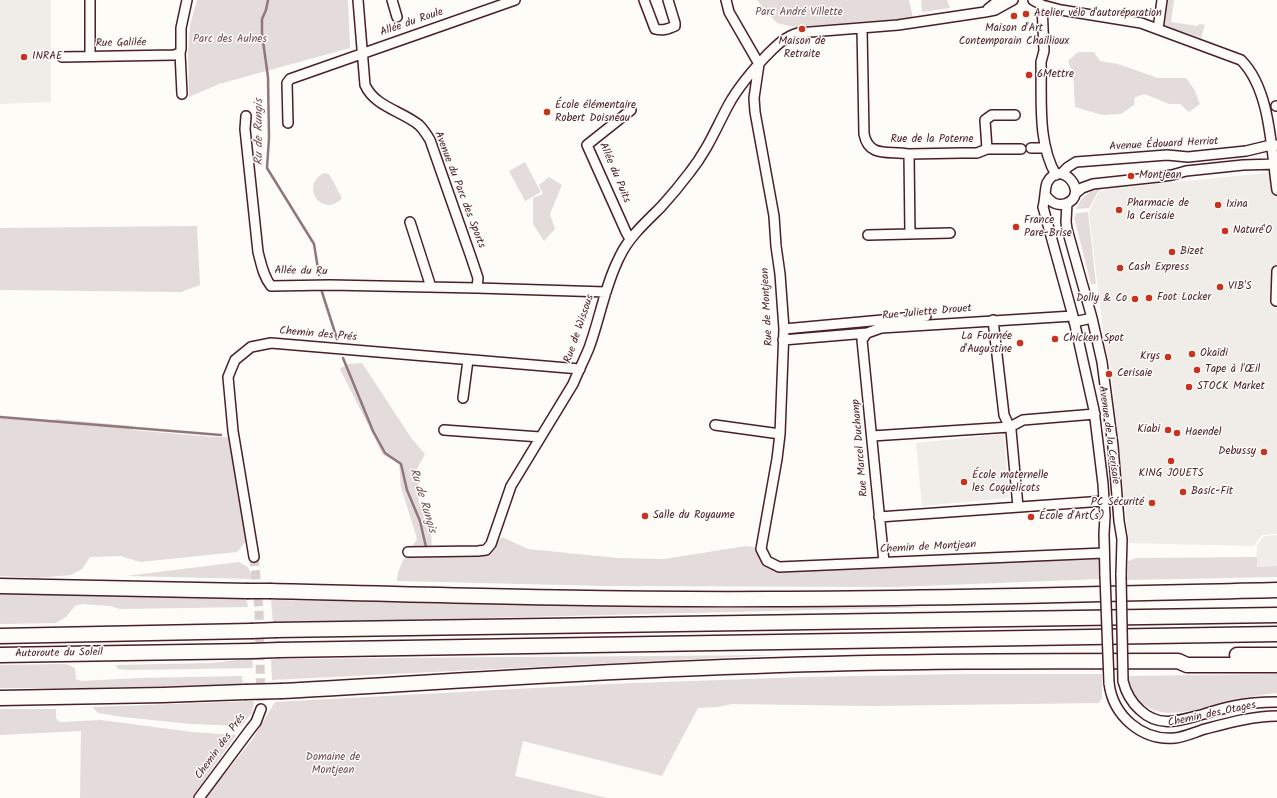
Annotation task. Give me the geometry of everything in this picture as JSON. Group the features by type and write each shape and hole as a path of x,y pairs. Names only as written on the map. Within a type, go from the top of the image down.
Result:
{"highway":[{"path":"0,586 543,597 771,599 1020,596 1277,590"},
{"name":"Autoroute du Soleil","path":"0,636 276,630 1277,615"},
{"name":"Autoroute du Soleil","path":"0,655 1277,634"},
{"path":"1178,661 1187,656 1277,654"},
{"path":"0,698 245,692 640,670 757,666 1178,661 1187,665 1277,665"}],"street":[{"path":"90,0 90,56"},
{"path":"182,94 180,53 181,28 187,0"},
{"name":"Avenue du Parc des Sports","path":"358,0 365,85 368,91 380,102 418,125 426,133 430,140 478,278 477,288"},
{"path":"392,0 397,17"},
{"name":"Allée du Roule","path":"288,123 287,83 290,79 516,0"},
{"path":"644,0 655,29 661,30 669,29 675,26 668,0"},
{"path":"726,0 729,12 759,64"},
{"path":"985,12 999,0"},
{"name":"Rue de Wissous","path":"408,552 478,551 486,550 491,544 511,486 573,384 580,369 589,348 606,292 620,255 630,239 672,195 690,173 705,151 740,88 759,64 778,44 790,35 798,33 898,25 985,12 995,10 1013,0"},
{"path":"1033,0 1042,5 1061,10 1141,23 1241,60 1254,78 1268,119 1274,145 1277,190"},
{"path":"1158,29 1162,0"},
{"path":"1042,5 1044,51 1041,62 1043,132 1052,167 1058,174 1067,176 1072,180 1076,187 1072,200 1061,205 1055,204 1046,196 1046,184 1050,178 1058,174"},
{"name":"Rue de la Poterne","path":"862,28 864,134 865,141 874,151 909,154 977,153 987,149 1046,148"},
{"name":"Rue Galilée","path":"62,57 174,55 180,53"},
{"name":"Rue de Montjean","path":"759,64 754,98 755,112 774,216 784,328 780,434 761,549"},
{"name":"Allée du Puits","path":"630,239 587,145 632,110"},
{"path":"987,149 985,120 992,115 1015,115"},
{"name":"Allée du Ru","path":"246,116 245,129 258,252 262,270 267,282 271,286 330,285 477,288"},
{"name":"Avenue Édouard Herriot","path":"1058,174 1076,162 1167,156 1188,157 1246,151 1274,145"},
{"path":"909,154 910,234"},
{"path":"1075,194 1082,188 1093,184 1158,177 1186,171 1243,165 1275,164"},
{"name":"Avenue de la Cerisaie","path":"1046,196 1043,207 1074,319 1095,414 1104,501 1104,553 1109,684"},
{"name":"Avenue de la Cerisaie","path":"1067,203 1067,229 1092,318 1102,362 1114,453 1119,521 1123,546 1121,575 1123,681"},
{"path":"410,222 431,287"},
{"path":"868,236 950,233"},
{"path":"1276,301 1277,271"},
{"path":"477,288 606,292"},
{"path":"784,328 926,316"},
{"name":"Rue Juliette Drouet","path":"783,340 867,333 881,328 993,320 1059,316 1074,319 1092,318"},
{"path":"993,320 1004,415 1011,430 1018,507"},
{"name":"Rue Marcel Duchamp","path":"867,333 862,340 884,562"},
{"name":"Chemin des Prés","path":"254,557 233,431 228,377 236,360 251,347 271,343 580,369"},
{"path":"463,398 468,360"},
{"path":"872,436 1010,427 1023,420 1095,414"},
{"path":"715,425 780,434"},
{"path":"444,430 540,437"},
{"path":"880,517 1104,501"},
{"name":"Chemin de Montjean","path":"761,549 767,561 779,567 1104,553"},
{"name":"Chemin des Otages","path":"1123,681 1126,693 1142,712 1155,719 1168,722 1185,720 1234,706 1260,702 1277,702"},
{"name":"Chemin des Otages","path":"1109,684 1113,702 1123,716 1137,729 1155,736 1176,738 1222,724 1254,718 1277,716"},
{"name":"Chemin des Prés","path":"199,798 256,722 261,709"}],"shaded area":[{"name":"INRAE","path":"0,0 51,0 51,52 48,52 49,62 51,62 51,102 0,104"},
{"path":"1277,172 1277,534 1262,535 1254,546 1129,543 1110,363 1105,346 1089,213 1099,192 1106,189"},
{"name":"École maternelle les Coquelicots","path":"1004,434 1009,498 922,506 916,443"},
{"path":"1277,535 1277,566 1256,567 1257,545 1264,536"}],"green space":[{"name":"Parc des Aulnes","path":"197,0 348,0 350,48 219,84 189,97 188,52 190,25"},
{"name":"Parc André Villette","path":"757,0 909,0 913,18 794,27 777,23"},
{"path":"921,0 947,0 950,8 922,12"},
{"path":"1166,0 1174,0 1171,22 1198,26 1199,24 1205,25 1201,38 1162,25"},
{"path":"1078,52 1094,52 1100,61 1118,64 1158,78 1186,78 1194,89 1200,104 1189,112 1180,104 1169,104 1145,94 1135,97 1134,105 1121,114 1102,115 1075,107 1073,70 1068,61"},
{"path":"525,162 541,192 525,201 509,171"},
{"path":"324,173 329,174 342,198 335,204 328,205 316,199 313,186 317,179"},
{"path":"549,177 562,185 550,214 555,229 544,241 533,224 533,198 543,194 539,185"},
{"path":"1102,188 1097,193 1089,208 1076,209 1086,195"},
{"path":"1088,212 1096,284 1091,284 1074,217 1077,213"},
{"path":"197,226 200,285 181,292 0,290 0,228"},
{"path":"362,363 412,439 425,454 417,469 419,502 431,530 432,555 471,556 488,553 502,537 528,549 617,558 664,559 746,546 754,547 776,567 786,569 882,568 1099,557 1100,579 895,587 605,586 397,581 401,564 417,539 401,487 399,463 383,455 340,369 347,364"},
{"path":"0,418 54,422 55,419 133,426 133,430 229,437 247,537 246,541 237,552 140,562 121,556 90,557 82,569 71,575 36,578 0,576"},
{"path":"1257,557 1257,567 1277,566 1277,577 1127,580 1128,561 1137,558"},
{"path":"239,562 248,567 253,579 126,576"},
{"path":"0,594 246,598 248,607 120,609 110,606 82,604 75,606 66,617 56,623 0,624"},
{"path":"271,600 735,607 936,607 273,623"},
{"path":"777,655 272,680 271,659"},
{"path":"252,658 253,668 129,670 118,669 116,665 212,663"},
{"path":"66,664 75,668 76,679 81,681 242,676 243,684 89,688 0,688 0,665"},
{"name":"Domaine de Montjean","path":"964,674 1102,674 1102,698 1099,703 872,706 732,704 718,707 698,708 662,776 523,741 515,776 607,798 205,798 252,740 275,702 608,684 805,677"},
{"path":"1277,674 1277,693 1242,698 1186,712 1173,713 1150,709 1141,702 1133,691 1128,676"},
{"path":"254,701 252,713 241,726 191,724 123,717 98,713 92,707"},
{"path":"0,709 56,709 56,718 60,722 101,720 192,732 236,735 192,798 80,798 81,731 0,735"}],"waterway":[{"name":"Ru de Rungis","path":"268,0 262,19 262,34 268,77 269,138 267,168 314,244 319,275"},
{"name":"Ru de Rungis","path":"322,292 337,339"},
{"name":"Ru de Rungis","path":"343,358 373,431 385,453 401,464 407,490 420,521 426,547"},
{"path":"0,417 221,435"}],"tunnel":[{"path":"254,557 259,610 261,709"}],"place":[{"name":"Atelier vélo d'autoréparation","path":"1026,14"},
{"name":"Maison d'Art Contemporain Chaillioux","path":"1014,16"},
{"name":"Maison de Retraite","path":"802,29"},
{"name":"INRAE","path":"24,57"},
{"name":"6Mettre","path":"1029,75"},
{"name":"École élémentaire Robert Doisneau","path":"547,112"},
{"name":"Montjean","path":"1131,176"},
{"name":"Ixina","path":"1218,205"},
{"name":"Pharmacie de la Cerisaie","path":"1119,210"},
{"name":"France Pare-Brise","path":"1016,227"},
{"name":"Naturé'O","path":"1225,231"},
{"name":"Bizet","path":"1172,252"},
{"name":"Cash Express","path":"1120,268"},
{"name":"VIB'S","path":"1220,287"},
{"name":"Foot Locker","path":"1149,298"},
{"name":"Dolly & Co","path":"1135,299"},
{"name":"Chicken Spot","path":"1055,339"},
{"name":"La Fournée d'Augustine","path":"1020,343"},
{"name":"Okaïdi","path":"1192,354"},
{"name":"Krys","path":"1168,357"},
{"name":"Tape à l'Œil","path":"1197,370"},
{"name":"Cerisaie","path":"1109,374"},
{"name":"STOCK Market","path":"1189,387"},
{"name":"Kiabi","path":"1168,430"},
{"name":"Haendel","path":"1177,433"},
{"name":"Debussy","path":"1264,452"},
{"name":"KING JOUETS","path":"1171,461"},
{"name":"École maternelle les Coquelicots","path":"964,482"},
{"name":"Basic-Fit","path":"1183,492"},
{"name":"PC Sécurité","path":"1152,503"},
{"name":"Salle du Royaume","path":"645,516"},
{"name":"École d'Art(s)","path":"1031,517"}]}
